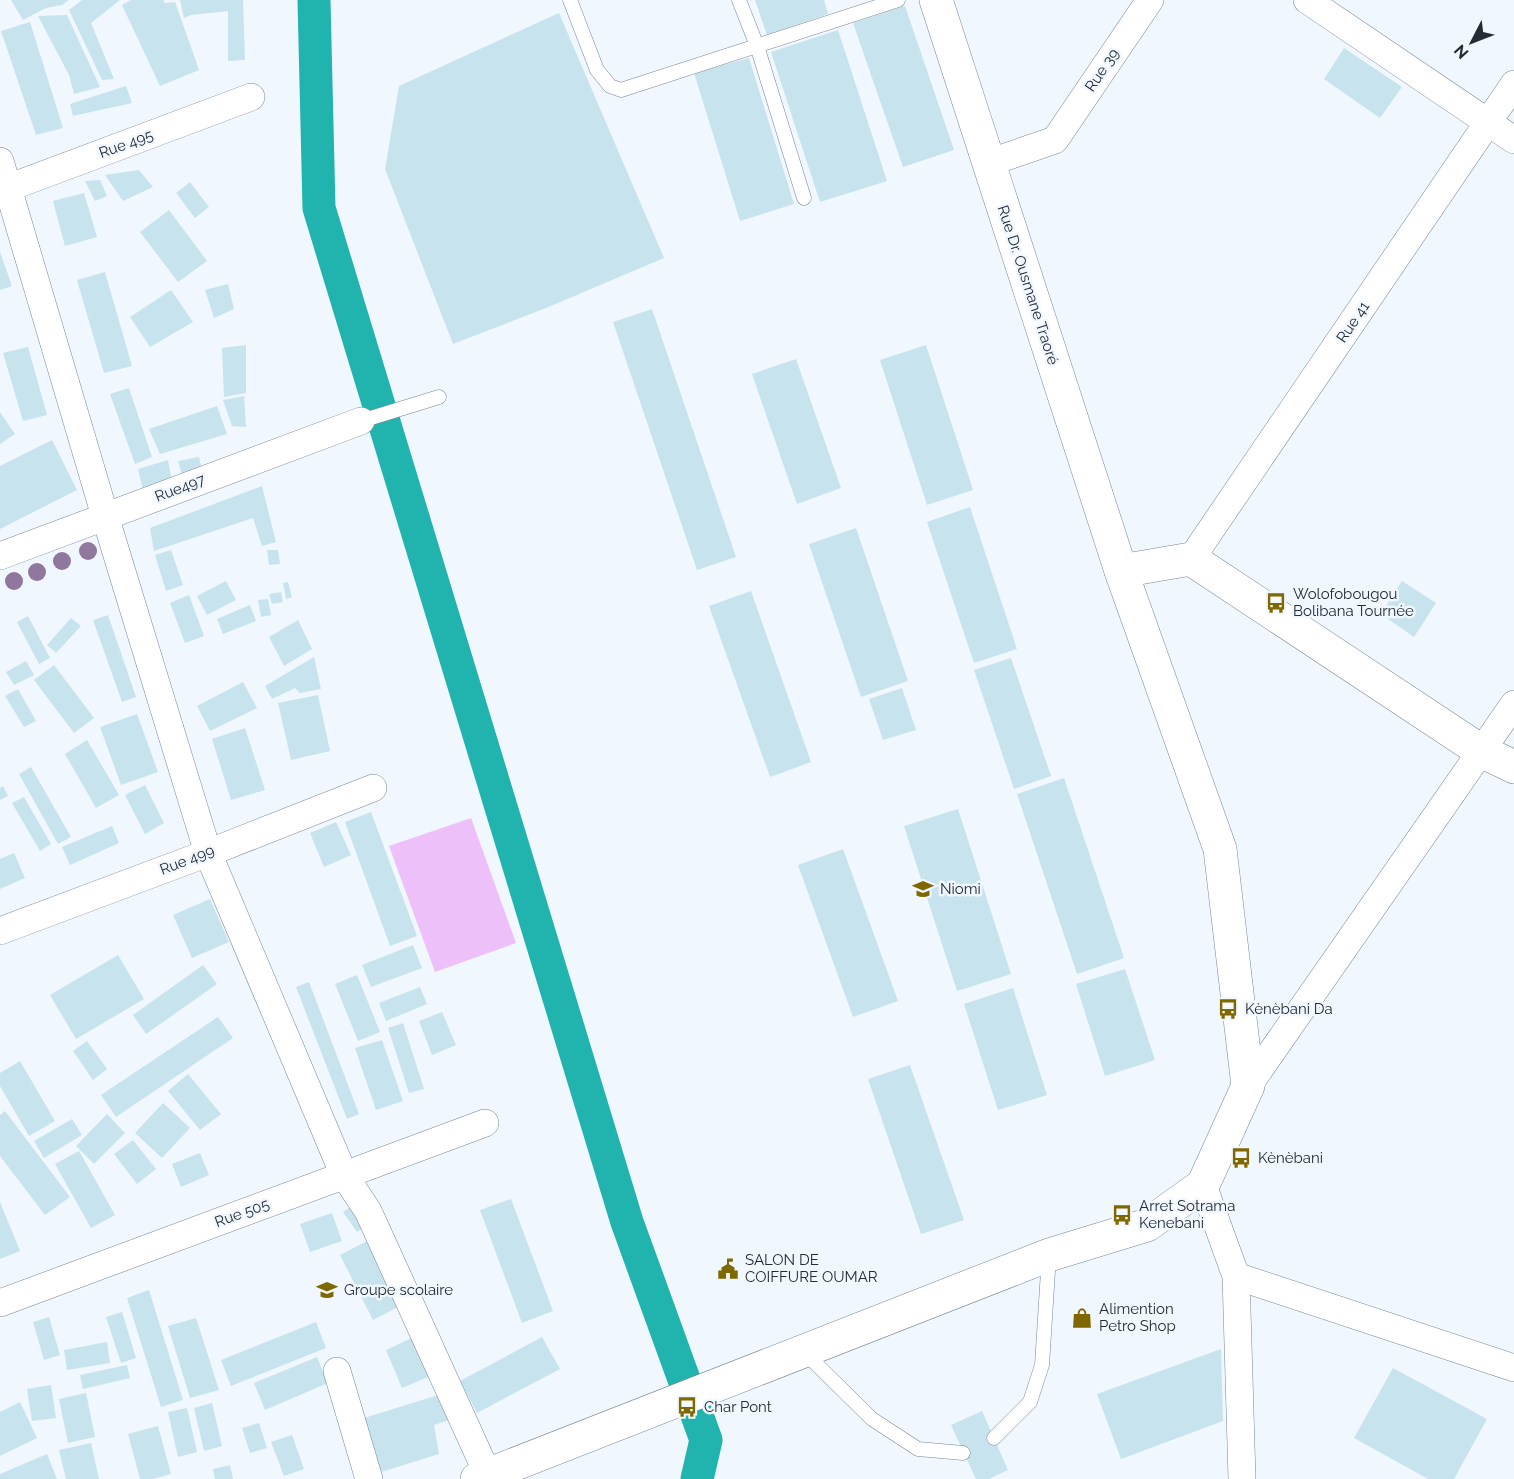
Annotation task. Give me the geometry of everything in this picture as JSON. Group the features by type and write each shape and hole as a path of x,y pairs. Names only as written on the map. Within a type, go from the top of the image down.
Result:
{"main road":[{"name":"Rue Dr. Ousmane Traoré","path":"936,0 1121,571 1220,849 1248,1086"},
{"path":"1121,571 1191,560 1481,751 1514,766"},
{"path":"482,1477 1049,1255 1147,1225 1203,1185 1248,1086"}],"street":[{"name":"Rue 39","path":"988,163 1055,140 1150,0"},
{"path":"1307,0 1514,140"},
{"name":"Rue 41","path":"1191,560 1514,84"},
{"name":"Rue 495","path":"4,190 251,98"},
{"path":"0,161 4,190 208,852 344,1175 368,1211 482,1477"},
{"name":"Rue497","path":"0,556 361,421"},
{"path":"1248,1086 1514,704"},
{"name":"Rue 499","path":"0,931 373,788"},
{"name":"Rue 505","path":"0,1303 485,1123"},
{"path":"1203,1185 1236,1276 1242,1479"},
{"path":"1236,1276 1514,1368"},
{"path":"337,1371 369,1479"}],"lane":[{"path":"570,0 597,70 610,86 621,90 898,0"},
{"path":"740,0 757,46 804,198"},
{"path":"361,421 439,397"},
{"path":"994,1438 1030,1402 1042,1365 1049,1255"},
{"path":"804,1352 872,1419 918,1449 963,1453"}],"shaded area":[{"path":"471,818 516,943 435,972 389,846"}],"building":[{"path":"11,0 69,0 62,5 46,8 23,20"},
{"path":"82,0 120,0 91,23 114,79 102,80 69,10"},
{"path":"131,0 175,2 199,70 160,86 122,5"},
{"path":"180,0 243,0 245,60 228,61 228,11 191,15 184,18"},
{"path":"755,0 824,0 828,14 767,35"},
{"path":"905,6 954,150 903,167 853,23"},
{"path":"559,13 664,258 453,344 385,169 399,86"},
{"path":"67,15 100,87 74,94 69,75 38,16"},
{"path":"30,22 63,128 36,135 1,31"},
{"path":"838,30 887,181 820,202 771,52"},
{"path":"1344,48 1402,87 1380,118 1324,79"},
{"path":"749,58 794,204 740,221 694,73"},
{"path":"126,86 132,103 73,116 70,104"},
{"path":"139,170 153,187 123,201 105,175"},
{"path":"100,180 107,196 95,201 85,181"},
{"path":"190,182 209,207 195,218 176,193"},
{"path":"84,193 97,237 65,246 53,201"},
{"path":"169,210 207,261 178,282 140,232"},
{"path":"0,252 12,286 0,290"},
{"path":"105,272 132,366 104,373 77,280"},
{"path":"228,284 234,309 214,318 205,290"},
{"path":"171,290 193,322 150,347 130,317"},
{"path":"652,309 736,557 697,570 613,322"},
{"path":"246,345 246,393 224,397 222,348"},
{"path":"926,345 973,490 927,505 880,360"},
{"path":"28,347 47,415 23,421 3,353"},
{"path":"796,359 841,488 797,504 752,374"},
{"path":"129,388 152,457 135,464 110,394"},
{"path":"244,396 246,427 232,426 223,400"},
{"path":"217,406 227,434 160,454 149,429"},
{"path":"0,412 15,434 0,444"},
{"path":"52,440 77,490 0,529 0,466"},
{"path":"199,457 203,475 183,479 178,461"},
{"path":"168,460 172,482 143,490 138,469"},
{"path":"262,486 276,542 262,546 253,518 154,551 150,528"},
{"path":"970,507 1017,649 974,663 927,522"},
{"path":"856,528 908,681 861,697 809,544"},
{"path":"171,550 183,585 166,591 155,555"},
{"path":"267,550 278,550 280,564 269,565"},
{"path":"226,581 236,600 207,615 197,596"},
{"path":"1402,581 1436,603 1414,637 1381,614"},
{"path":"288,582 292,597 286,599 283,583"},
{"path":"751,591 811,762 770,777 709,606"},
{"path":"281,592 283,602 272,604 269,594"},
{"path":"189,595 204,636 185,643 170,603"},
{"path":"268,599 271,615 261,617 258,600"},
{"path":"250,605 256,621 223,634 217,619"},
{"path":"108,615 136,697 122,702 93,620"},
{"path":"28,616 50,658 39,664 17,622"},
{"path":"71,618 81,626 56,653 47,645"},
{"path":"298,620 312,649 284,666 269,637"},
{"path":"314,657 321,689 300,693 295,688 272,699 265,686"},
{"path":"1011,658 1051,776 1014,789 974,670"},
{"path":"26,661 34,675 14,685 6,672"},
{"path":"54,665 94,718 74,733 34,680"},
{"path":"243,682 257,708 210,731 197,706"},
{"path":"902,688 916,730 883,740 869,699"},
{"path":"18,689 36,721 24,727 5,696"},
{"path":"318,695 330,751 291,760 278,703"},
{"path":"137,714 158,772 121,785 100,727"},
{"path":"245,728 265,790 231,800 212,739"},
{"path":"87,740 119,795 96,808 65,754"},
{"path":"31,767 71,837 58,844 19,774"},
{"path":"1064,778 1124,958 1077,974 1017,794"},
{"path":"145,785 164,823 145,834 125,795"},
{"path":"3,786 8,796 0,800 0,788"},
{"path":"24,797 51,844 40,851 12,803"},
{"path":"958,809 1011,974 957,991 904,826"},
{"path":"371,812 417,936 390,946 345,822"},
{"path":"336,822 351,855 324,867 310,833"},
{"path":"112,826 119,843 70,865 62,847"},
{"path":"843,849 898,1001 853,1017 798,865"},
{"path":"14,853 25,878 0,889 0,859"},
{"path":"210,899 229,942 192,958 173,915"},
{"path":"413,945 422,968 371,987 362,965"},
{"path":"118,955 144,999 76,1039 50,995"},
{"path":"203,965 217,984 146,1034 133,1015"},
{"path":"1125,969 1155,1060 1105,1076 1076,984"},
{"path":"357,975 380,1032 358,1041 335,984"},
{"path":"309,982 359,1114 347,1119 296,987"},
{"path":"420,987 427,1004 386,1021 379,1003"},
{"path":"1013,988 1047,1095 998,1110 964,1004"},
{"path":"442,1012 456,1045 432,1055 419,1021"},
{"path":"218,1017 233,1038 116,1117 101,1095"},
{"path":"403,1023 424,1089 409,1093 388,1028"},
{"path":"382,1040 403,1101 376,1110 355,1048"},
{"path":"87,1041 107,1069 93,1080 73,1051"},
{"path":"20,1061 55,1121 29,1136 0,1086 0,1073"},
{"path":"910,1065 964,1220 921,1234 868,1079"},
{"path":"188,1074 221,1114 200,1130 168,1091"},
{"path":"163,1103 190,1128 162,1158 135,1133"},
{"path":"5,1111 70,1197 45,1215 0,1156 0,1115"},
{"path":"107,1114 125,1133 94,1164 76,1146"},
{"path":"72,1119 82,1135 44,1158 34,1141"},
{"path":"133,1140 156,1169 137,1184 114,1154"},
{"path":"79,1151 115,1215 91,1228 55,1164"},
{"path":"200,1153 209,1175 181,1187 172,1164"},
{"path":"511,1199 553,1311 522,1323 480,1210"},
{"path":"0,1202 20,1251 0,1259"},
{"path":"353,1205 367,1225 357,1232 343,1212"},
{"path":"332,1213 342,1241 310,1252 300,1224"},
{"path":"371,1239 404,1304 373,1320 340,1255"},
{"path":"149,1290 183,1400 161,1407 127,1298"},
{"path":"122,1312 136,1358 121,1363 106,1317"},
{"path":"49,1317 60,1355 44,1360 33,1322"},
{"path":"196,1318 219,1390 190,1398 168,1326"},
{"path":"316,1322 326,1348 231,1386 221,1360"},
{"path":"416,1336 433,1375 402,1388 386,1350"},
{"path":"542,1337 560,1369 477,1413 460,1381"},
{"path":"107,1342 110,1363 67,1370 64,1350"},
{"path":"1221,1349 1223,1421 1121,1459 1097,1394"},
{"path":"317,1357 328,1383 265,1410 254,1383"},
{"path":"127,1365 130,1378 83,1389 80,1375"},
{"path":"1393,1368 1487,1419 1454,1479 1428,1479 1354,1438"},
{"path":"51,1385 56,1418 32,1421 27,1389"},
{"path":"448,1392 458,1417 434,1425 439,1454 381,1472 361,1419"},
{"path":"86,1393 95,1437 68,1443 59,1399"},
{"path":"20,1402 37,1438 0,1456 0,1412"},
{"path":"212,1403 222,1446 204,1451 194,1408"},
{"path":"187,1408 197,1452 178,1457 168,1412"},
{"path":"982,1411 1008,1470 989,1479 976,1479 951,1425"},
{"path":"259,1423 267,1448 250,1453 242,1428"},
{"path":"158,1426 171,1474 153,1479 140,1479 128,1434"},
{"path":"292,1435 304,1469 284,1476 271,1442"},
{"path":"91,1443 99,1479 66,1479 59,1450"},
{"path":"47,1454 57,1479 0,1479 0,1474"},
{"path":"230,1465 233,1479 215,1479 213,1469"}],"waterway":[{"path":"314,0 319,208 627,1222 706,1440 697,1479"}],"place":[{"name":"Wolofobougou Bolibana Tournée","path":"1276,603"},
{"name":"Niomi","path":"923,889"},
{"name":"Kènèbani Da","path":"1228,1009"},
{"name":"Kènèbani","path":"1241,1158"},
{"name":"Arret Sotrama Kenebani","path":"1122,1215"},
{"name":"SALON DE COIFFURE OUMAR","path":"728,1269"},
{"name":"Groupe scolaire","path":"327,1290"},
{"name":"Alimention Petro Shop","path":"1082,1318"},
{"name":"Char Pont","path":"687,1407"}]}
